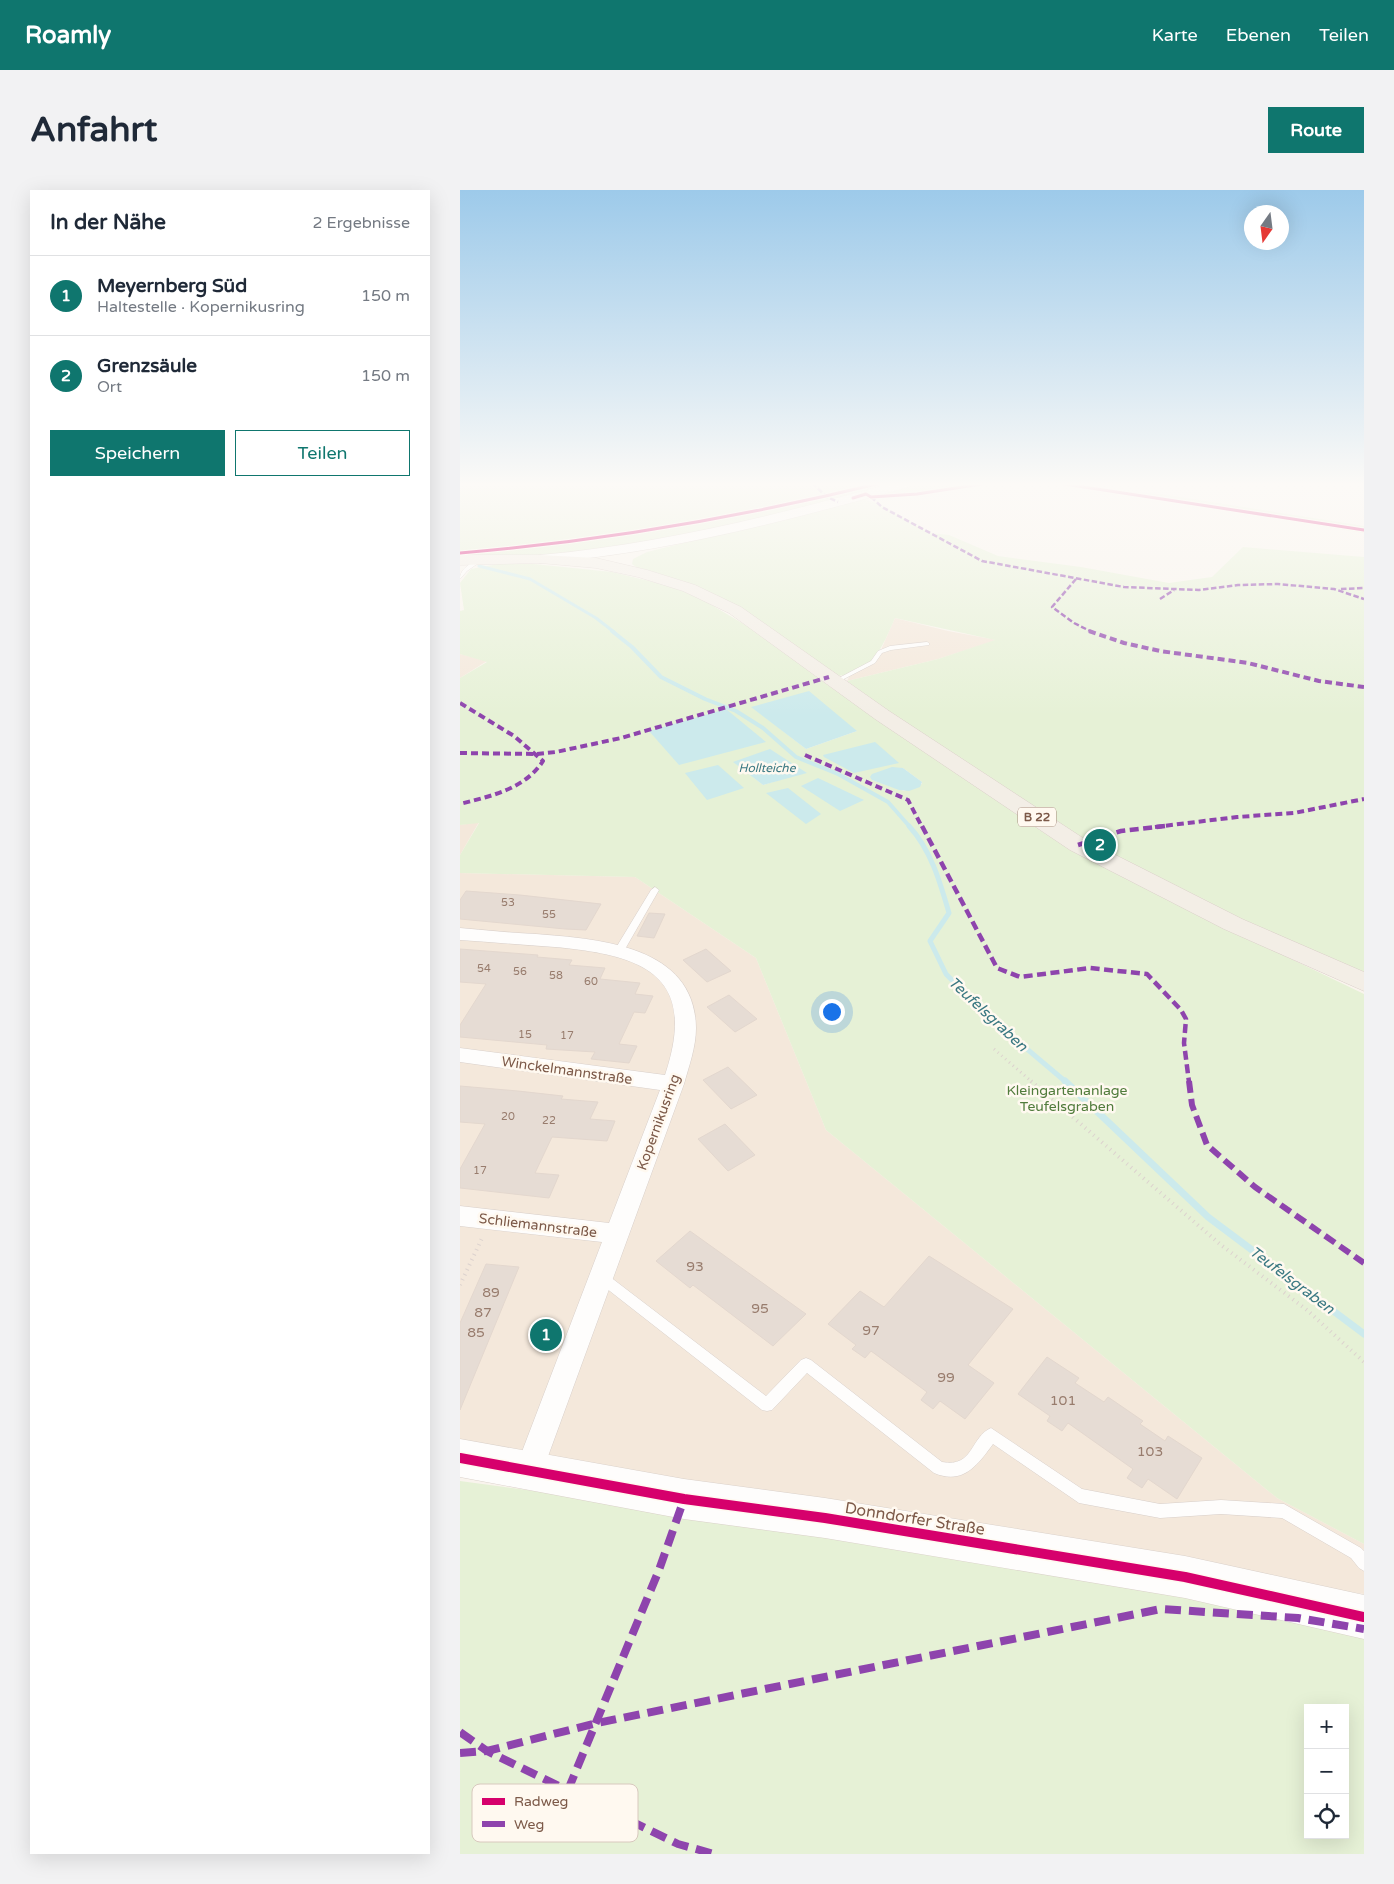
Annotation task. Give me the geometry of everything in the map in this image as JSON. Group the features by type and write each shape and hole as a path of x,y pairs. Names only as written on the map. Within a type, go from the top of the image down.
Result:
{"main road":[{"name":"B 22","path":"559,561 598,564 642,573 689,588 735,610 890,720 1078,845 1233,924 1364,982"},
{"path":"598,564 607,561"},
{"path":"629,561 628,564 642,573"},
{"name":"Donndorfer Straße","path":"460,1458 684,1499 825,1518 1185,1577 1364,1617"}],"street":[{"name":"Kopernikusring","path":"460,934 595,946 619,951 649,962 666,975 677,989 684,1005 686,1039 673,1084 529,1470"},
{"name":"Winckelmannstraße","path":"460,1055 673,1084"},
{"name":"Schliemannstraße","path":"460,1216 616,1234"}],"lane":[{"path":"460,577 465,570 479,561"},
{"path":"836,681 873,662 880,652 890,648 927,644"},
{"path":"619,951 655,890"},
{"path":"600,1277 767,1406 806,1364 939,1468 958,1470 967,1466 991,1435 1079,1496 1160,1511 1221,1507 1284,1511 1356,1553 1364,1563"}],"path":[{"path":"994,1049 1221,1245 1307,1310 1364,1362"},
{"path":"460,1285 476,1252"}],"shaded area":[{"path":"895,618 948,631 997,640 938,659 847,681 849,677 880,652"},
{"path":"460,654 487,661 460,678"},
{"path":"479,822 460,855 460,825"},
{"path":"460,873 635,877 756,958 826,1130 1277,1498 1364,1544 1364,1594 829,1513 460,1469"}],"green space":[{"path":"633,561 1033,561 1081,567 1169,583 1212,577 1229,561 1364,561 1364,974 1206,903 1067,833 901,722 847,681 938,659 995,640 895,618 880,649 867,665 859,671 835,676 751,615 639,569 632,564"},
{"name":"Kleingartenanlage Teufelsgraben","path":"498,564 534,564 612,572 670,586 700,598 762,635 819,679 1024,819 1204,917 1364,994 1364,1544 1277,1498 826,1130 756,958 635,877 460,873 460,855 479,823 460,825 460,678 487,662 460,654 460,611 464,610 460,583 471,569","holes":["752,707 857,731 806,749","734,762 806,772 763,785","903,768 922,782 922,784 904,791 872,780"]},
{"path":"460,1481 826,1530 1346,1622 1364,1634 1364,1854 460,1854"}],"water":[{"path":"809,691 857,731 806,749 751,707"},
{"path":"726,709 766,742 679,765 649,731"},
{"path":"875,742 899,763 854,773 823,755"},
{"name":"Hollteiche","path":"770,749 807,773 763,785 733,762"},
{"path":"718,765 744,788 707,800 685,773"},
{"path":"892,767 903,768 922,782 920,787 909,791 899,790 872,780 870,777 872,774"},
{"path":"818,778 864,800 840,811 801,786"},
{"path":"788,788 821,814 806,824 766,793"}],"building":[{"path":"466,891 601,904 586,930 460,919 460,900"},
{"path":"649,913 665,914 654,938 637,936"},
{"path":"460,949 538,955 537,957 572,960 569,965 605,968 600,979 640,983 635,994 653,996 645,1013 634,1012 619,1044 637,1046 629,1063 591,1059 595,1052 546,1049 547,1045 460,1037 460,1025 486,984 460,982"},
{"path":"706,949 731,971 707,982 683,960"},
{"path":"729,995 757,1019 735,1032 707,1007"},
{"path":"728,1067 757,1095 731,1109 703,1080"},
{"path":"460,1086 563,1096 561,1099 598,1102 590,1119 615,1121 607,1141 552,1137 535,1173 559,1175 549,1198 460,1188 460,1169 485,1124 460,1122"},
{"path":"725,1124 755,1155 728,1171 698,1139"},
{"path":"690,1231 806,1314 773,1346 693,1285 690,1288 656,1261"},
{"path":"929,1256 1013,1309 968,1365 994,1383 965,1419 940,1401 933,1409 921,1400 927,1392 871,1351 865,1358 852,1349 856,1345 828,1324 860,1291 884,1307"},
{"path":"486,1264 519,1267 460,1410 460,1323"},
{"path":"1047,1357 1079,1378 1075,1383 1104,1402 1108,1397 1143,1421 1140,1424 1165,1441 1168,1436 1202,1458 1177,1499 1148,1479 1142,1488 1127,1478 1133,1469 1068,1423 1062,1431 1047,1421 1050,1416 1018,1394"}],"waterway":[{"name":"Teufelsgraben","path":"479,566 530,579 596,618 614,632"},
{"name":"Teufelsgraben","path":"612,631 632,647 661,677 705,699 736,711 763,728 796,757 838,774 888,802 910,827"},
{"name":"Teufelsgraben","path":"909,826 917,835 929,856 949,913 930,941 946,974 983,1012 1066,1082"},
{"name":"Teufelsgraben","path":"1065,1081 1208,1217 1364,1334"}],"marked path":[{"path":"981,561 1124,587 1199,590 1238,585 1278,584 1334,589 1364,599"},
{"path":"1076,579 1052,607 1067,619 1091,632 1124,643 1160,651 1248,663 1333,684 1364,687"},
{"path":"1341,589 1364,588"},
{"path":"1160,599 1174,590"},
{"path":"460,753 537,754 556,752 621,738 829,677"},
{"path":"460,703 514,736 543,761 535,773 519,784 509,789 460,804"},
{"path":"805,755 908,800 997,968 1020,977 1090,968 1147,974 1181,1010 1186,1019 1184,1043 1192,1105 1207,1145 1255,1187 1364,1263"},
{"path":"1078,845 1121,831 1237,817 1294,813 1364,799"},
{"path":"570,1784 659,1570 684,1499"},
{"path":"460,1753 487,1751 597,1723 1161,1609 1298,1618 1364,1629"},
{"path":"460,1732 487,1751 555,1784"},
{"path":"638,1825 678,1844 714,1854"}],"cycle path":[{"path":"460,1458 684,1499 825,1518 1185,1577 1364,1617"}],"place":[{"name":"Grenzsäule","path":"1100,845"},
{"name":"Meyernberg Süd","path":"546,1335"}]}
